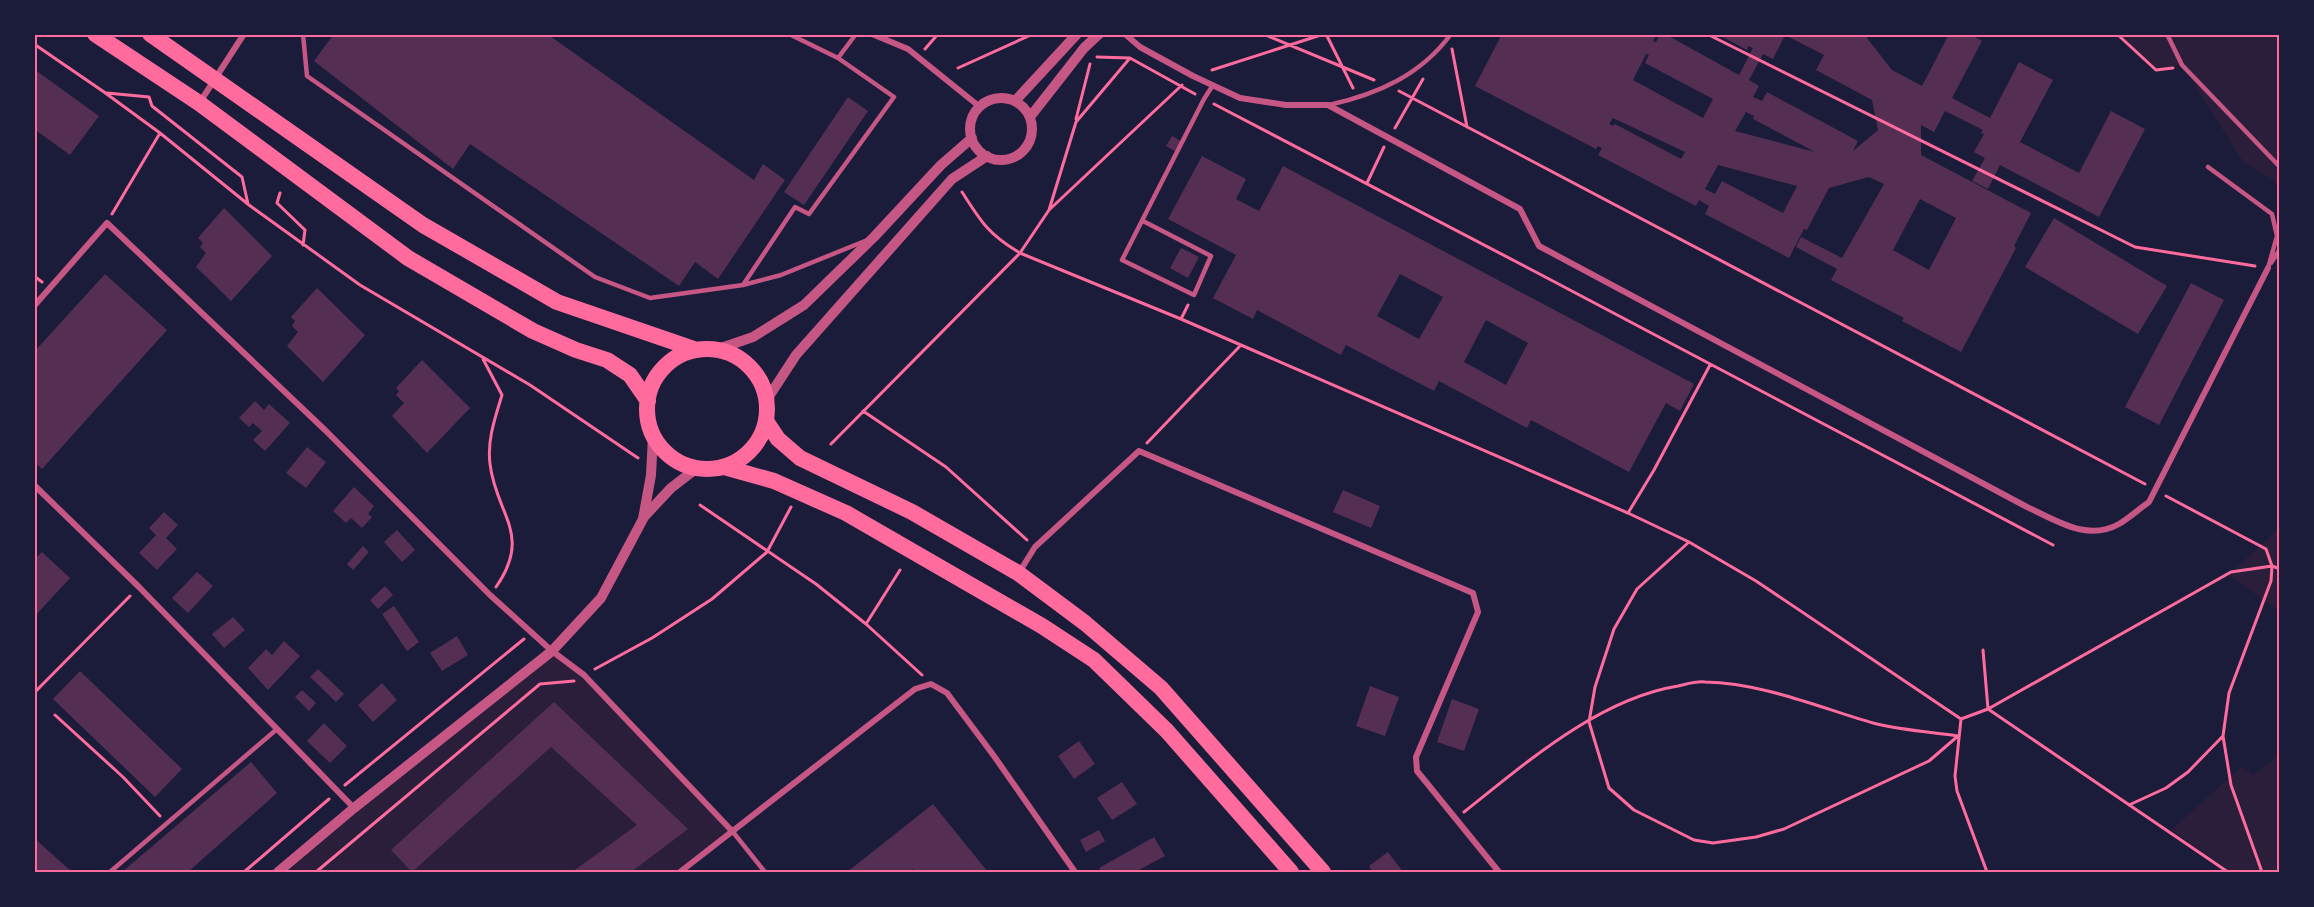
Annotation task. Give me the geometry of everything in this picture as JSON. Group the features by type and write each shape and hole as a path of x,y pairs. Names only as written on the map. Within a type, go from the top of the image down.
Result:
{"highway":[{"path":"95,34 199,103 408,258 533,331 576,350 607,360 630,375 648,401"},
{"path":"150,34 423,225 557,302 697,350 715,350 739,359 757,377 766,401 766,421 763,431 751,450 734,463 724,467 698,468 680,463 664,452 653,436 648,419 648,401 655,380 670,362 697,350"},
{"path":"766,421 778,439 800,458 912,512 1018,573 1084,623 1161,688 1323,873"},
{"path":"724,467 774,481 846,513 1042,626 1094,660 1167,731 1291,873"}],"street":[{"path":"199,103 244,34"},
{"path":"872,34 908,49 980,106"},
{"path":"1016,101 1077,34"},
{"path":"1030,117 1084,48 1099,34"},
{"path":"1125,34 1140,47 1240,98 1286,105 1328,105 1520,209 1539,246 2027,507 2083,532 2103,531 2119,524 2149,502 2268,268"},
{"path":"997,98 1016,101 1022,105 1030,117 1032,136 1022,152 1005,159 987,156 980,152 972,138 971,121 980,106 997,98"},
{"path":"715,350 753,337 804,305 874,237 941,165 972,138"},
{"path":"766,401 796,355 952,179 987,156"},
{"path":"34,306 107,223 325,430 490,595 552,651 584,675 733,832"},
{"path":"643,519 651,475 653,436"},
{"path":"1018,573 1035,548 1139,451 1473,593 1479,612 1416,757 1418,771 1499,873"},
{"path":"278,873 354,808 552,651 601,598 643,519 671,488 698,468"},
{"path":"34,485 139,587 354,808"},
{"path":"680,873 915,689 931,684 947,693 1075,873"}],"lane":[{"path":"303,34 307,76 595,277 650,298 743,285 781,275 874,237"},
{"path":"743,285 795,207 809,214 894,97 838,58 789,34"},
{"path":"838,58 856,34"},
{"path":"2167,34 2182,65 2280,167"},
{"path":"1328,105 1357,98 1390,86 1417,69 1450,36"},
{"path":"1143,221 1211,256 1194,295 1122,260 1213,85"},
{"path":"2208,167 2272,214 2277,236 2268,268"},
{"path":"2268,268 2280,249"},
{"path":"110,873 277,729"},
{"path":"733,832 765,873"}],"path":[{"path":"958,68 1033,34"},
{"path":"1263,34 1390,86 2266,549 2272,566 2271,581 2229,693 2223,736 2231,785 2262,873"},
{"path":"831,444 1020,253 1049,210 1193,76 1325,34 1357,98"},
{"path":"1707,34 2135,247 2268,268"},
{"path":"2117,34 2156,70 2166,70 2182,65"},
{"path":"1450,36 1467,127"},
{"path":"34,44 160,133 249,205 360,285 530,385 638,458"},
{"path":"1076,122 1140,47"},
{"path":"1049,210 1076,122 1092,56 1130,58 2053,545"},
{"path":"1367,183 1423,78"},
{"path":"104,92 150,97 152,106 242,177 249,205"},
{"path":"107,223 160,133"},
{"path":"962,192 981,222 997,239 1020,253 1181,319 1628,513 1689,542 1756,581 1961,719"},
{"path":"280,194 277,203 305,230 303,245"},
{"path":"1181,319 1194,295"},
{"path":"1139,451 1240,346"},
{"path":"482,357 502,395 489,448 493,483 512,530 512,548 507,571 490,595"},
{"path":"1628,513 1654,470 1710,365"},
{"path":"862,411 946,467 1035,548"},
{"path":"700,505 816,584 866,624 931,684"},
{"path":"316,873 540,684 572,683 652,638 712,599 767,552 791,507"},
{"path":"1689,542 1636,589 1614,628 1595,687 1589,722 1609,788 1634,810 1694,840 1713,843 1756,837 1784,829 1929,761 1958,736"},
{"path":"1961,719 1988,709 2231,572 2272,566 2280,569"},
{"path":"866,624 900,570"},
{"path":"34,693 139,587"},
{"path":"244,873 338,791 531,633"},
{"path":"1983,650 1988,709"},
{"path":"1455,819 1557,740 1589,722 1632,699 1667,687 1703,681 1745,685 1876,724 1958,736"},
{"path":"1988,709 2228,873"},
{"path":"55,715 123,777 168,823"},
{"path":"1961,719 1955,776 1957,791 1987,873"},
{"path":"2129,805 2166,788 2188,772 2223,736"}],"shaded area":[{"path":"2117,35 2279,35 2279,189 2272,179 2243,162 2182,65 2156,70"},
{"path":"2279,528 2279,611 2229,575"},
{"path":"552,651 584,675 733,832 680,872 278,872"},
{"path":"2279,755 2279,872 2232,872 2171,830 2242,766 2253,775"}],"building":[{"path":"334,34 547,34 754,180 763,164 785,180 718,279 695,262 679,286 470,144 453,169 314,61"},
{"path":"1502,34 1656,34 1653,41 1656,42 1660,34 1665,34 1739,75 1753,48 1748,46 1747,50 1717,34 1868,34 1867,38 1892,70 1922,86 1949,34 1970,34 1982,41 1952,98 1990,118 2019,62 2053,80 2020,142 2079,173 2111,111 2145,129 2099,217 2000,165 1988,189 1972,181 1985,158 1974,152 1984,134 1981,133 1983,130 1945,111 1934,132 1921,125 1921,155 2031,213 2014,246 2016,248 1961,352 1902,321 1904,318 1831,280 1837,269 1796,247 1801,237 1842,258 1884,184 1869,177 1829,188 1807,230 1804,229 1789,258 1705,214 1709,206 1699,200 1696,206 1598,155 1602,148 1598,146 1596,149 1475,86","holes":["1785,35 1824,55 1816,70 1872,100 1878,130 1853,151 1858,141 1767,92 1762,101 1753,97 1759,86 1749,80 1763,54 1773,59","1646,54 1649,55 1645,63 1713,99 1703,118 1633,80","1746,112 1754,116 1753,119 1815,152 1735,131","1613,118 1685,152 1681,159 1615,124 1613,126 1609,124","1718,165 1797,186 1783,213 1722,181 1715,194 1705,189","1920,199 1956,218 1929,270 1893,250"]},
{"path":"34,69 99,116 70,155 34,129"},
{"path":"848,97 868,111 804,205 784,192"},
{"path":"1172,136 1181,141 1175,151 1166,146"},
{"path":"1202,156 1246,179 1236,199 1259,211 1283,166 1694,384 1680,411 1666,403 1629,472 1531,420 1527,428 1439,381 1434,391 1346,345 1341,355 1257,310 1253,319 1213,298 1236,255 1168,219","holes":["1400,274 1443,297 1419,339 1377,316","1486,320 1528,343 1506,385 1464,362"]},
{"path":"224,208 272,256 231,301 196,267 206,253 200,247 203,243 198,238"},
{"path":"2054,218 2167,286 2138,334 2025,267"},
{"path":"1181,248 1199,257 1188,278 1170,268"},
{"path":"105,274 167,330 42,469 34,462 34,352"},
{"path":"2191,283 2224,300 2159,425 2125,407"},
{"path":"317,288 365,335 323,382 287,346 298,332 292,326 295,321 291,317"},
{"path":"422,360 470,408 427,453 392,416 404,403 396,395 399,391 396,388"},
{"path":"255,401 264,410 269,404 290,423 265,451 253,440 262,431 253,423 249,427 239,418"},
{"path":"307,447 326,462 306,488 286,473"},
{"path":"354,487 374,506 368,514 372,517 362,528 351,518 346,523 333,511"},
{"path":"1343,490 1380,506 1371,528 1333,512"},
{"path":"164,512 178,525 166,538 177,549 157,570 139,553 156,535 149,528"},
{"path":"397,530 415,550 402,562 384,542"},
{"path":"363,546 369,552 353,570 347,564"},
{"path":"42,552 70,578 34,617 34,560"},
{"path":"197,572 213,586 188,613 172,598"},
{"path":"385,586 393,595 378,609 370,600"},
{"path":"394,606 419,642 407,651 382,614"},
{"path":"233,617 245,630 224,648 212,634"},
{"path":"457,636 468,655 442,671 430,653"},
{"path":"284,641 300,656 268,690 248,668 266,649 272,655"},
{"path":"318,669 344,694 336,702 310,677"},
{"path":"80,671 182,769 155,797 53,699"},
{"path":"382,683 397,700 373,722 358,705"},
{"path":"1370,686 1399,697 1385,736 1356,726"},
{"path":"302,690 316,703 309,711 295,697"},
{"path":"1452,699 1479,709 1464,751 1437,742"},
{"path":"554,702 688,829 631,872 572,872 637,825 551,747 412,872 391,850"},
{"path":"324,723 347,746 330,763 307,741"},
{"path":"1079,741 1095,764 1074,779 1058,756"},
{"path":"251,762 277,793 188,872 122,872"},
{"path":"1122,782 1137,804 1112,820 1097,798"},
{"path":"933,804 988,872 916,872 913,869 909,872 847,872"},
{"path":"1099,830 1105,841 1086,852 1080,840"},
{"path":"1154,837 1165,856 1135,872 1101,872 1099,868"},
{"path":"34,838 72,872 34,872"},
{"path":"1388,852 1403,872 1373,872 1369,866"}]}
